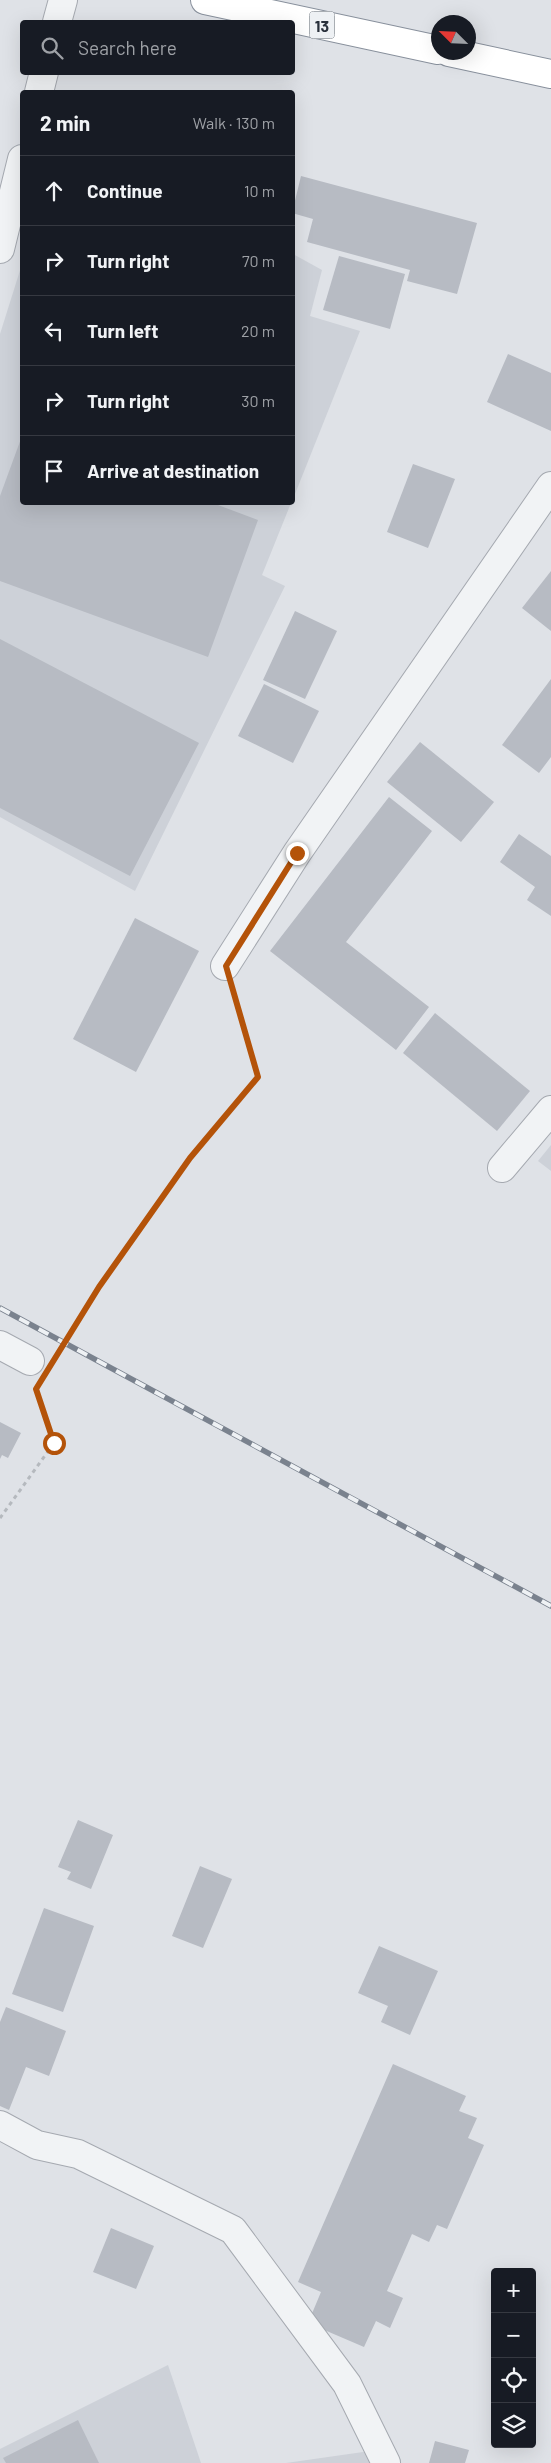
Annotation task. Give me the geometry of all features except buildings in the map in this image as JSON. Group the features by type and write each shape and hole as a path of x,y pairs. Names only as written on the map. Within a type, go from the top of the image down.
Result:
{"highway":[{"name":"13","path":"205,0 431,48"},
{"path":"476,58 551,74"}],"street":[{"path":"58,20 63,0"},
{"path":"40,90 43,75"},
{"path":"0,249 20,168"},
{"path":"226,966 297,853 551,486"},
{"path":"502,1168 551,1110"},
{"path":"0,1345 30,1361"},
{"path":"0,2125 37,2145 78,2154 233,2230 347,2384 386,2463"}],"path":[{"path":"57,1355 99,1287 190,1158 258,1077 226,966"},
{"path":"0,1518 54,1443 36,1389"}],"shaded area":[{"path":"295,255 322,270 310,316 360,331 295,494"},
{"path":"20,270 20,505 290,505 262,575 285,586 135,891 0,817 0,334"},
{"path":"551,1145 551,1171 538,1161"},
{"path":"168,2365 201,2463 0,2463 0,2449"},
{"path":"370,2451 375,2463 286,2463"}],"railway":[{"path":"0,1308 551,1606"}],"route":[{"path":"54,1443 36,1389 99,1287 190,1158 258,1077 226,966 297,853"}]}
